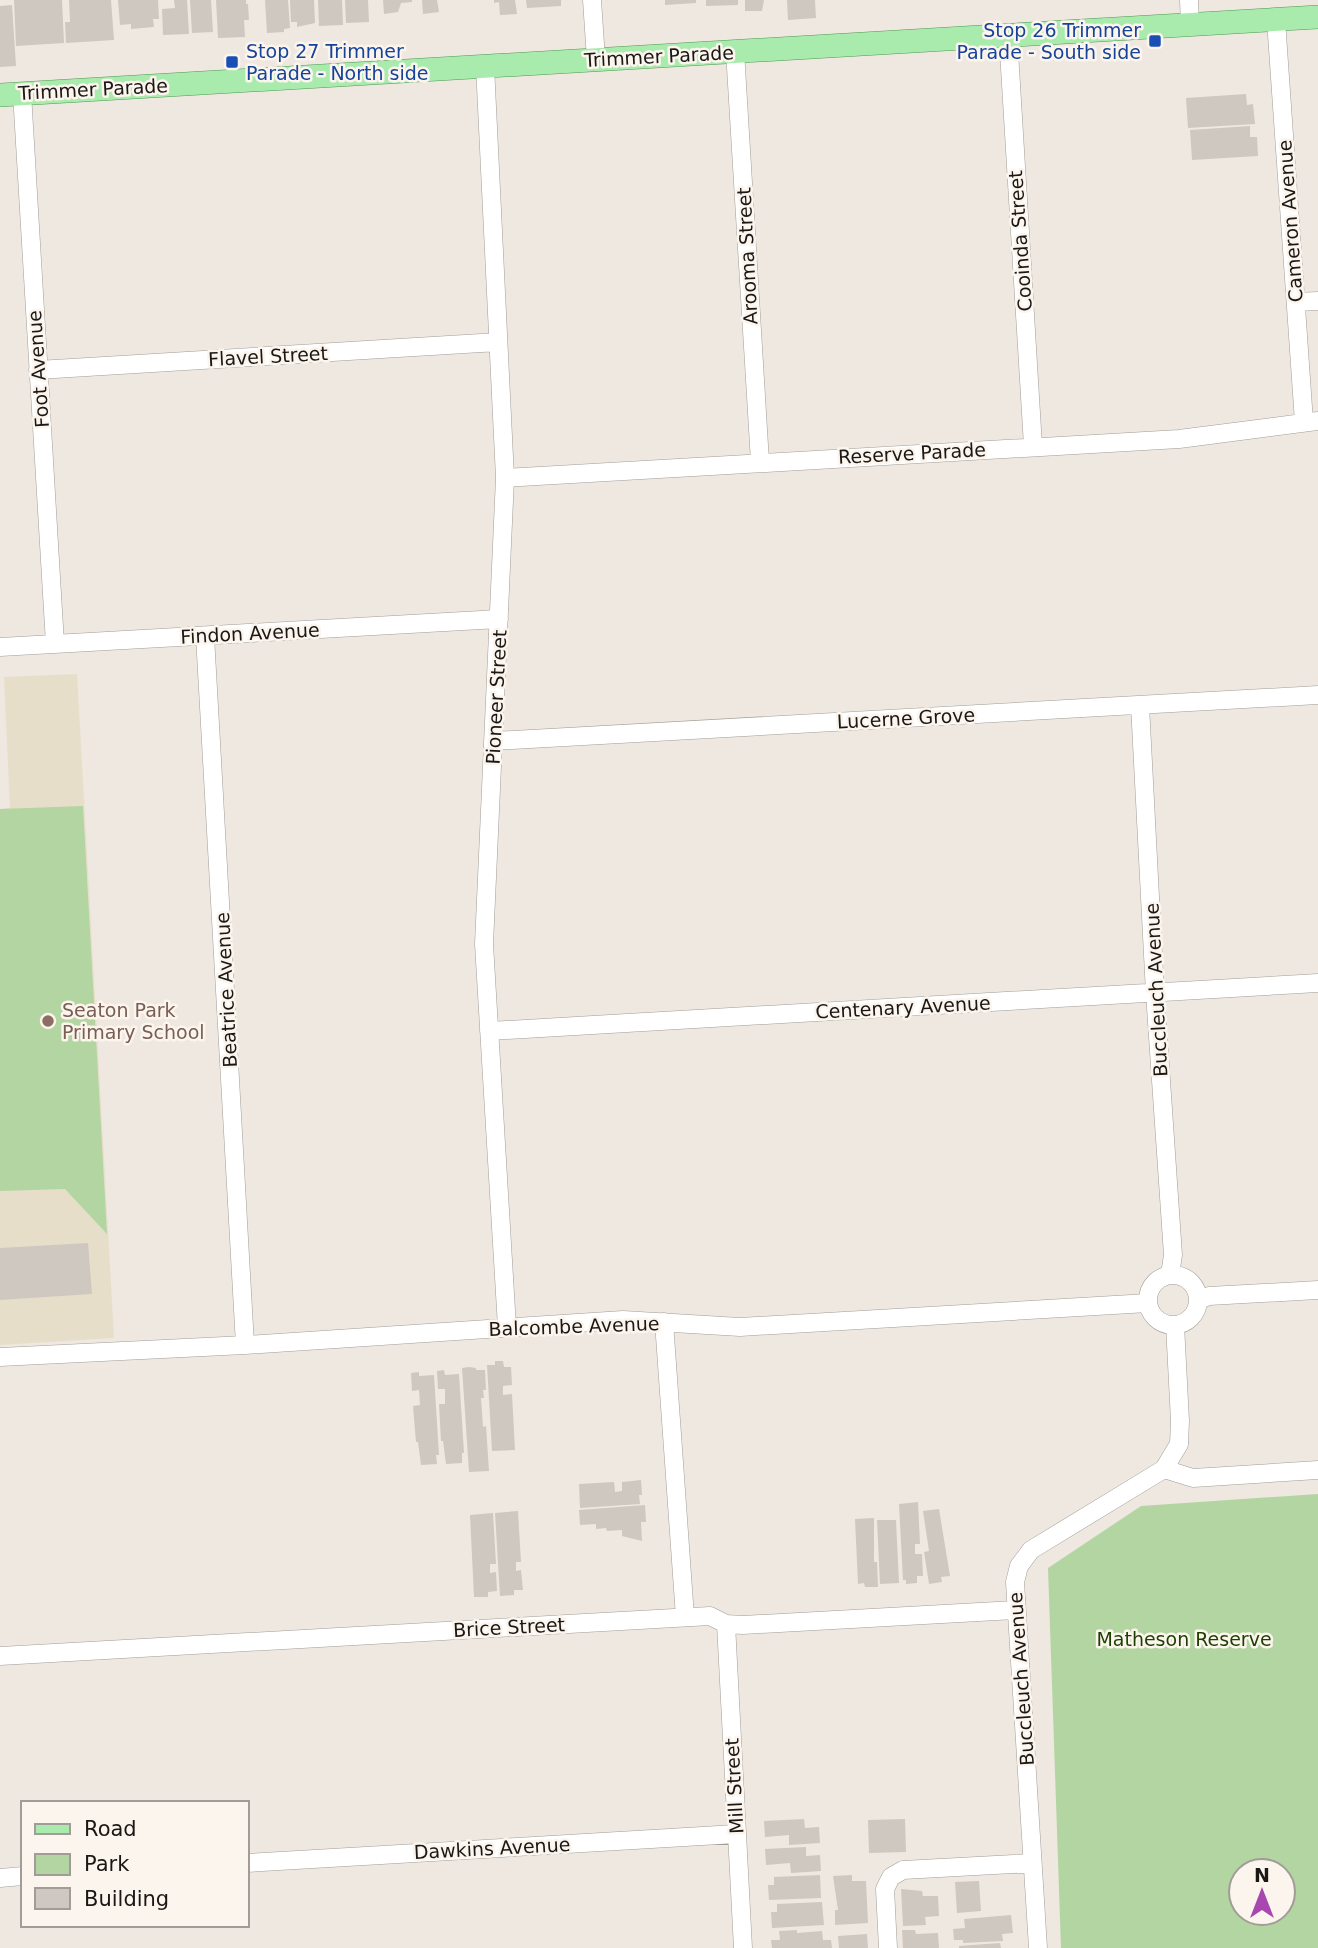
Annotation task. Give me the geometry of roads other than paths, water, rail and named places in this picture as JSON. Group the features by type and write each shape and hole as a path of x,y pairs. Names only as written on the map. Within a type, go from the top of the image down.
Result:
{"main road":[{"name":"Trimmer Parade","path":"11,94 1318,17"}],"street":[{"path":"592,0 596,59"},
{"path":"1189,0 1190,25"},
{"name":"Cameron Avenue","path":"1276,20 1296,302 1311,421"},
{"name":"Cooinda Street","path":"1008,35 1033,446"},
{"name":"Arooma Street","path":"735,51 760,462"},
{"name":"Pioneer Street","path":"485,66 505,478 484,944 507,1327"},
{"name":"Foot Avenue","path":"11,94 38,370 55,644"},
{"path":"1296,302 1318,301"},
{"name":"Flavel Street","path":"38,370 498,342"},
{"name":"Reserve Parade","path":"505,478 1179,439 1311,421"},
{"name":"Findon Avenue","path":"0,647 499,619"},
{"name":"Beatrice Avenue","path":"205,636 245,1345"},
{"name":"Lucerne Grove","path":"493,741 1318,695"},
{"name":"Buccleuch Avenue","path":"1140,705 1155,993 1173,1255 1170,1275"},
{"name":"Centenary Avenue","path":"489,1031 1318,983"},
{"path":"1170,1275 1186,1279 1193,1284 1199,1300 1189,1320 1175,1325 1168,1325 1155,1317 1149,1303 1151,1288 1156,1282 1170,1275"},
{"path":"1199,1300 1209,1296 1318,1290"},
{"name":"Balcombe Avenue","path":"0,1357 245,1345 623,1320 740,1327 1149,1303"},
{"path":"664,1322 685,1617"},
{"path":"1175,1325 1179,1444 1164,1469 1193,1478 1318,1470"},
{"name":"Buccleuch Avenue","path":"1038,1948 1015,1610 1015,1582 1019,1566 1031,1550 1164,1469"},
{"name":"Brice Street","path":"0,1656 685,1617 710,1616 726,1624 1015,1610"},
{"name":"Mill Street","path":"726,1624 743,1948"},
{"name":"Dawkins Avenue","path":"248,1863 736,1833"},
{"path":"888,1948 885,1889 891,1877 904,1870 1032,1863"},
{"path":"0,1878 21,1876"}],"place":[{"name":"Stop 26 Trimmer Parade - South side","path":"1155,41"},
{"name":"Stop 27 Trimmer Parade - North side","path":"232,62"},
{"name":"Seaton Park Primary School","path":"48,1021"}],"park label":[{"name":"Matheson Reserve","path":"1184,1639"}]}
